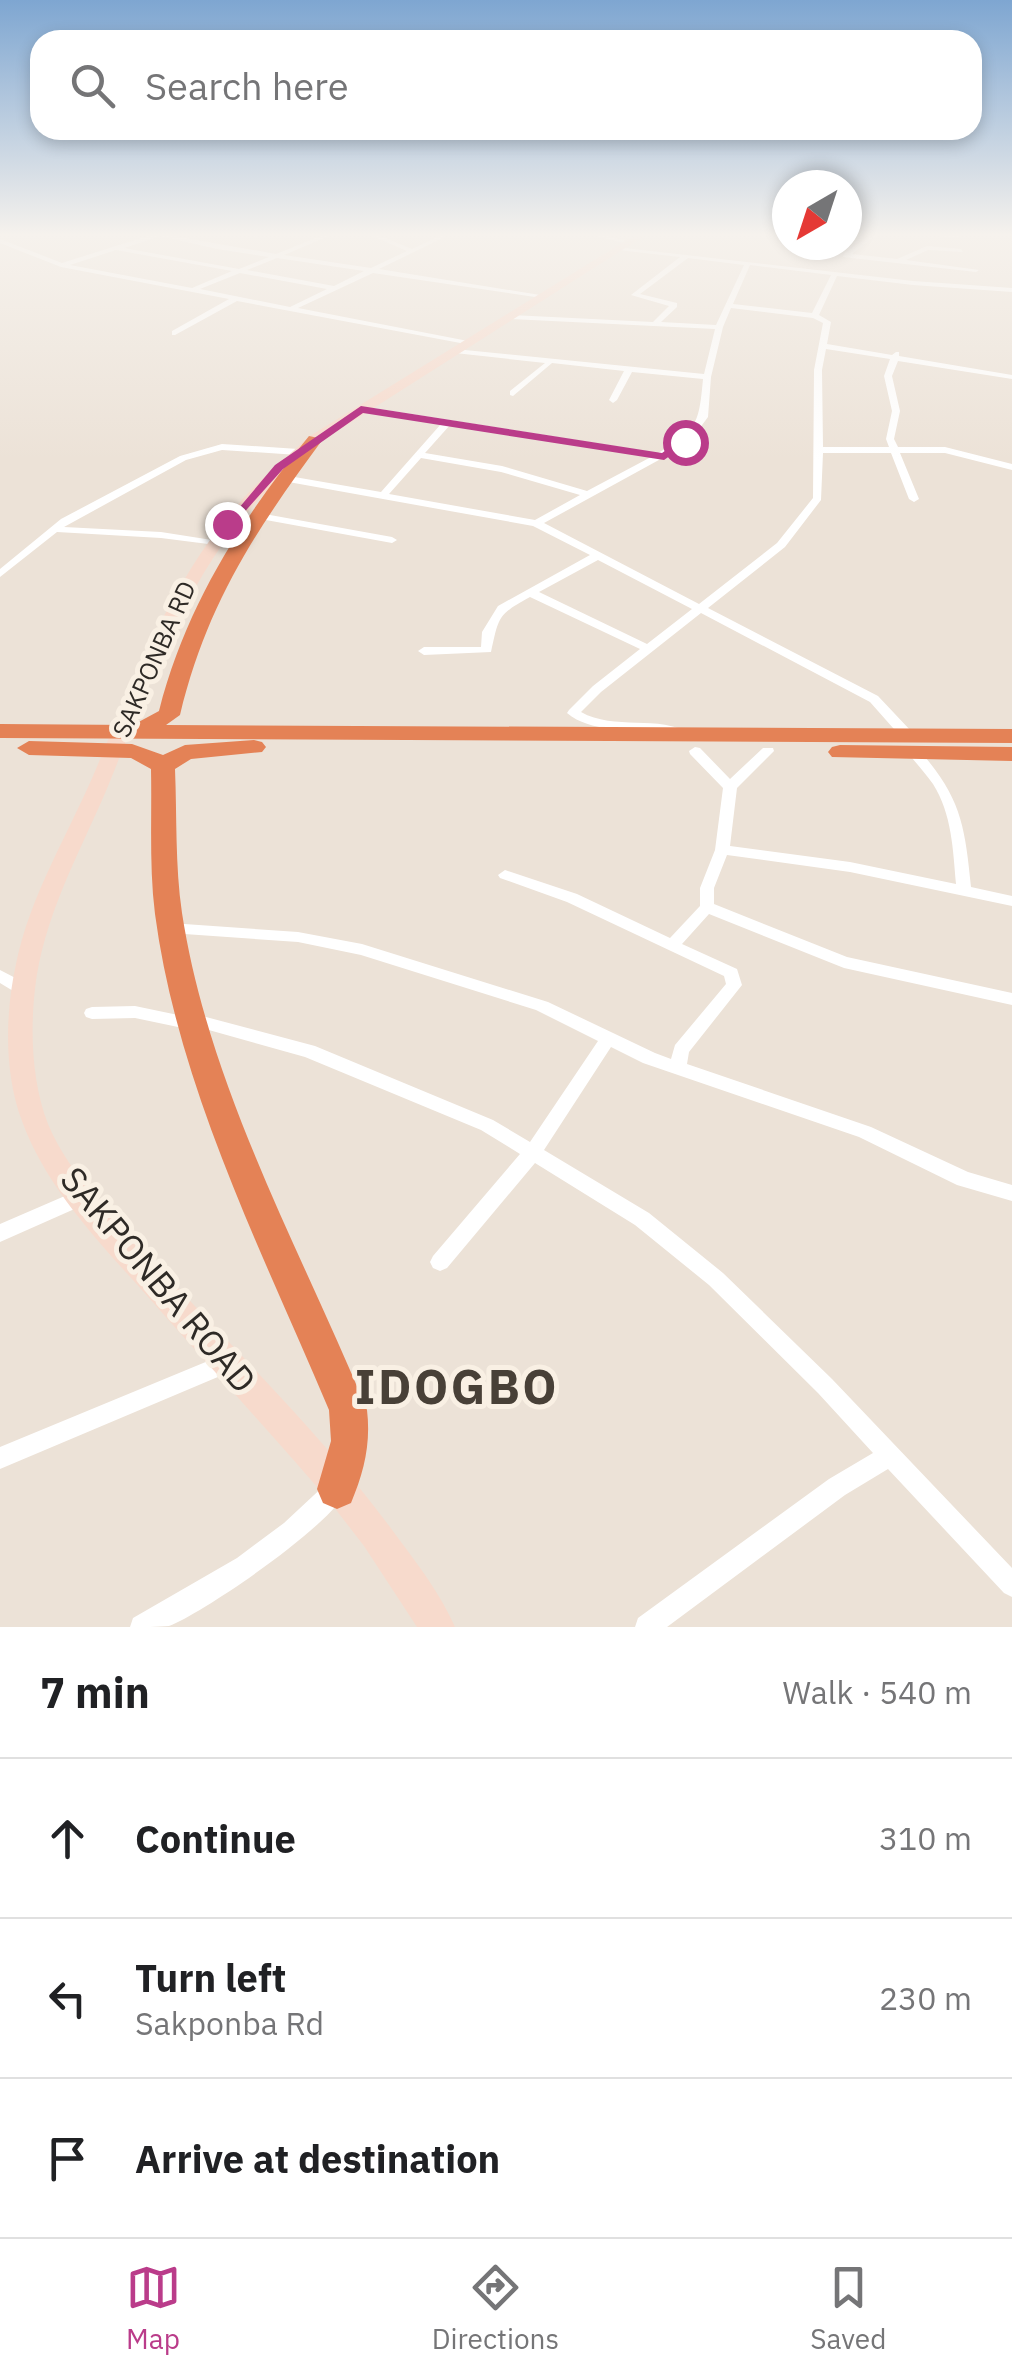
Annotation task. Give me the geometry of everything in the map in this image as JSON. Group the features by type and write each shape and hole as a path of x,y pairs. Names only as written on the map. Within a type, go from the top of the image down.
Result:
{"highway":[{"path":"0,748 27,740 162,722 169,715 187,644 208,592 283,478 315,439"},
{"path":"169,715 180,726 259,739"},
{"path":"0,731 27,740 147,754 163,766"},
{"path":"692,744 768,751 1012,736"},
{"path":"163,766 185,752 259,739"},
{"path":"27,740 910,744 1012,754"},
{"path":"163,766 170,928 189,1010 223,1111 348,1410 351,1442 337,1488"}],"main road":[{"name":"SAKPONBA RD","path":"104,773 182,589 212,544 279,467 361,409 523,309"},
{"name":"SAKPONBA ROAD","path":"104,773 12,983 28,1100 63,1176 402,1565 436,1627"}],"street":[{"path":"175,333 218,309"},
{"path":"292,309 549,364 707,377"},
{"path":"656,323 670,309"},
{"path":"536,524 685,442 704,417 707,377 719,327 729,309"},
{"path":"730,787 692,744 648,724 586,721 574,713 597,688 704,608 801,525 818,498 818,370 827,322 815,316 756,309"},
{"path":"815,316 819,309"},
{"path":"511,317 719,327"},
{"path":"824,346 896,354 1012,377"},
{"path":"896,354 888,376 896,412 890,432 892,451 906,470 914,499"},
{"path":"513,393 534,372 549,364"},
{"path":"613,400 628,371"},
{"path":"361,409 664,456"},
{"path":"385,494 447,423"},
{"path":"0,574 53,529 197,452 222,447 298,452"},
{"path":"819,450 946,450 1012,467"},
{"path":"419,455 502,469 589,494"},
{"path":"283,478 536,524 874,699 942,781 951,800 964,888"},
{"path":"259,516 392,540"},
{"path":"53,529 161,535 212,544"},
{"path":"424,651 487,650 494,619 502,608 599,556"},
{"path":"531,593 649,650"},
{"path":"674,943 707,907 707,888 722,850 730,787 768,751"},
{"path":"722,850 964,888 1012,901"},
{"path":"506,875 674,943 731,973 734,984 681,1050 678,1068"},
{"path":"707,907 844,962 1012,1000"},
{"path":"170,928 298,937 362,950 542,1006 678,1068 865,1132 964,1180 1012,1194"},
{"path":"92,1014 154,1014 178,1021 189,1010 308,1051 488,1125 534,1151 642,1219 716,1279 890,1455 1012,1586"},
{"path":"440,1262 534,1151 608,1039"},
{"path":"0,1233 80,1197"},
{"path":"0,1458 225,1364"},
{"path":"647,1627 837,1487 890,1455"},
{"path":"142,1627 223,1583 295,1534 337,1488"}],"district":[{"name":"IDOGBO","path":"457,1387"}],"route":[{"path":"227,524 279,467 361,409 664,456 685,442"}]}
